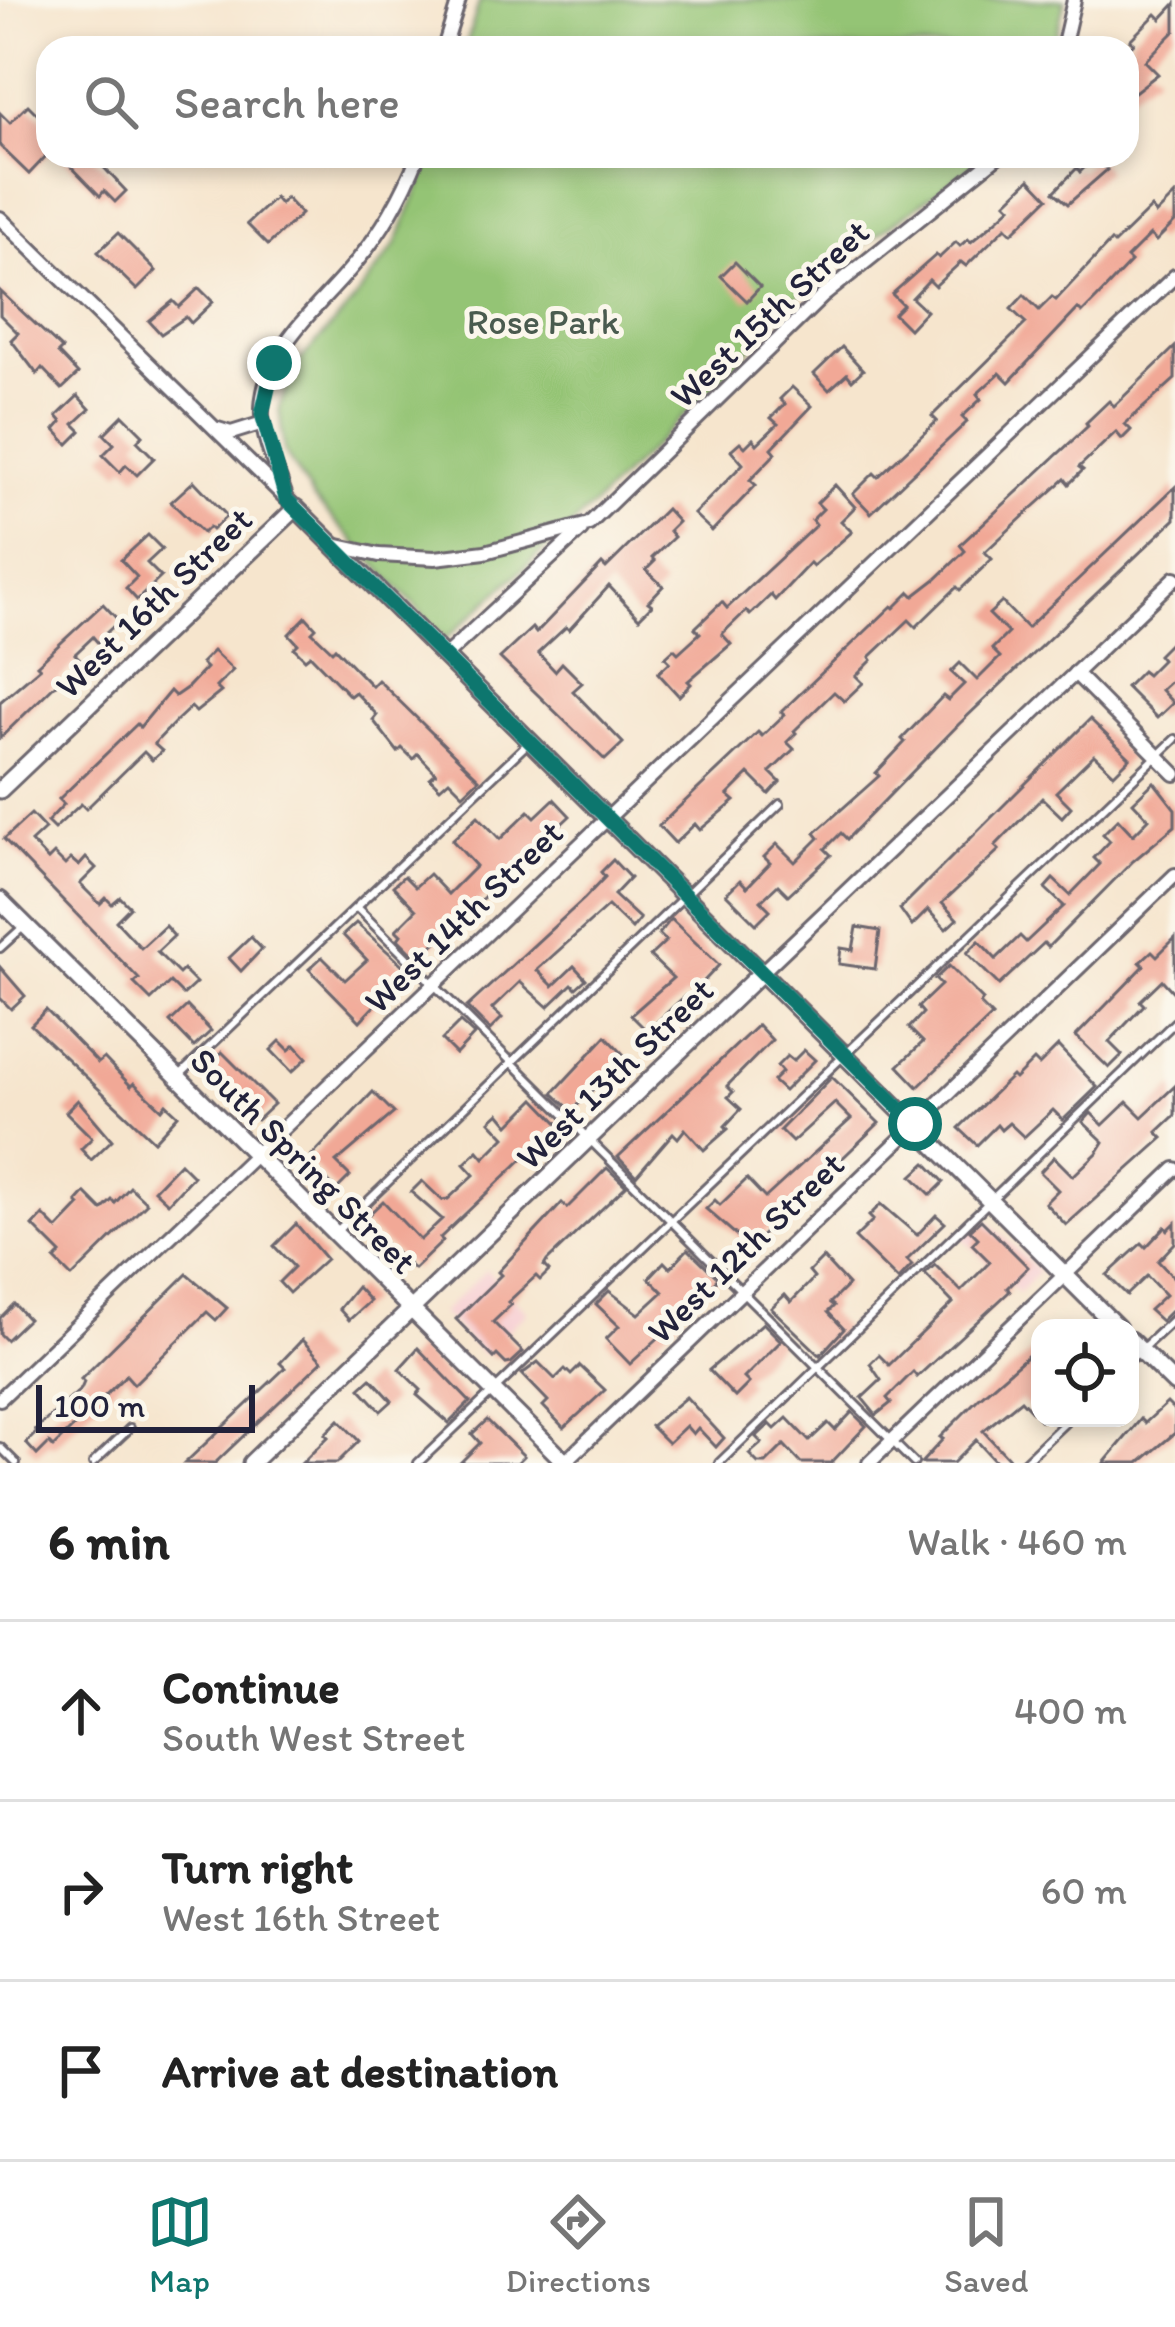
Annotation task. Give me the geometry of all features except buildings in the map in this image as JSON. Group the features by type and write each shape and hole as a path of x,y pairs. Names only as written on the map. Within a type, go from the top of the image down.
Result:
{"street":[{"path":"448,36 459,0"},
{"path":"1066,36 1074,0"},
{"name":"West 16th Street","path":"0,790 291,503 263,423 267,382 286,343 359,259 389,215 412,168"},
{"name":"West 15th Street","path":"445,656 589,524 823,296 983,168"},
{"path":"0,218 220,430 1109,1319"},
{"name":"West 14th Street","path":"0,1399 1175,277"},
{"path":"220,430 263,423"},
{"name":"West 15th Street","path":"333,545 379,555 435,558 485,552 589,524"},
{"name":"West 13th Street","path":"250,1463 1175,578"},
{"path":"1075,673 1175,774"},
{"name":"West 12th Street","path":"565,1463 1175,875"},
{"name":"South Spring Street","path":"0,900 565,1463"},
{"path":"869,1463 1175,1169"},
{"path":"1139,1354 1175,1384"}],"lane":[{"path":"418,1463 1175,739"},
{"path":"178,1077 530,742"},
{"path":"334,1233 780,804"},
{"path":"357,908 914,1463"},
{"path":"0,948 25,926"},
{"path":"719,1463 1175,1022"},
{"path":"1139,1346 1175,1318"},
{"path":"1023,1463 1061,1427"},
{"path":"93,1463 130,1428"},
{"path":"0,1447 16,1463"}],"shaded area":[{"path":"982,1215 1039,1272 1018,1293 960,1236"},
{"path":"486,1270 527,1312 483,1355 441,1313"}],"green space":[{"path":"480,0 1065,0 1056,36 469,36"},
{"name":"Rose Park","path":"427,168 970,168 812,282 593,506 446,639 313,498 284,451 279,407 296,365 351,305 396,244"}],"route":[{"path":"274,363 262,414 286,499 915,1124"}]}
